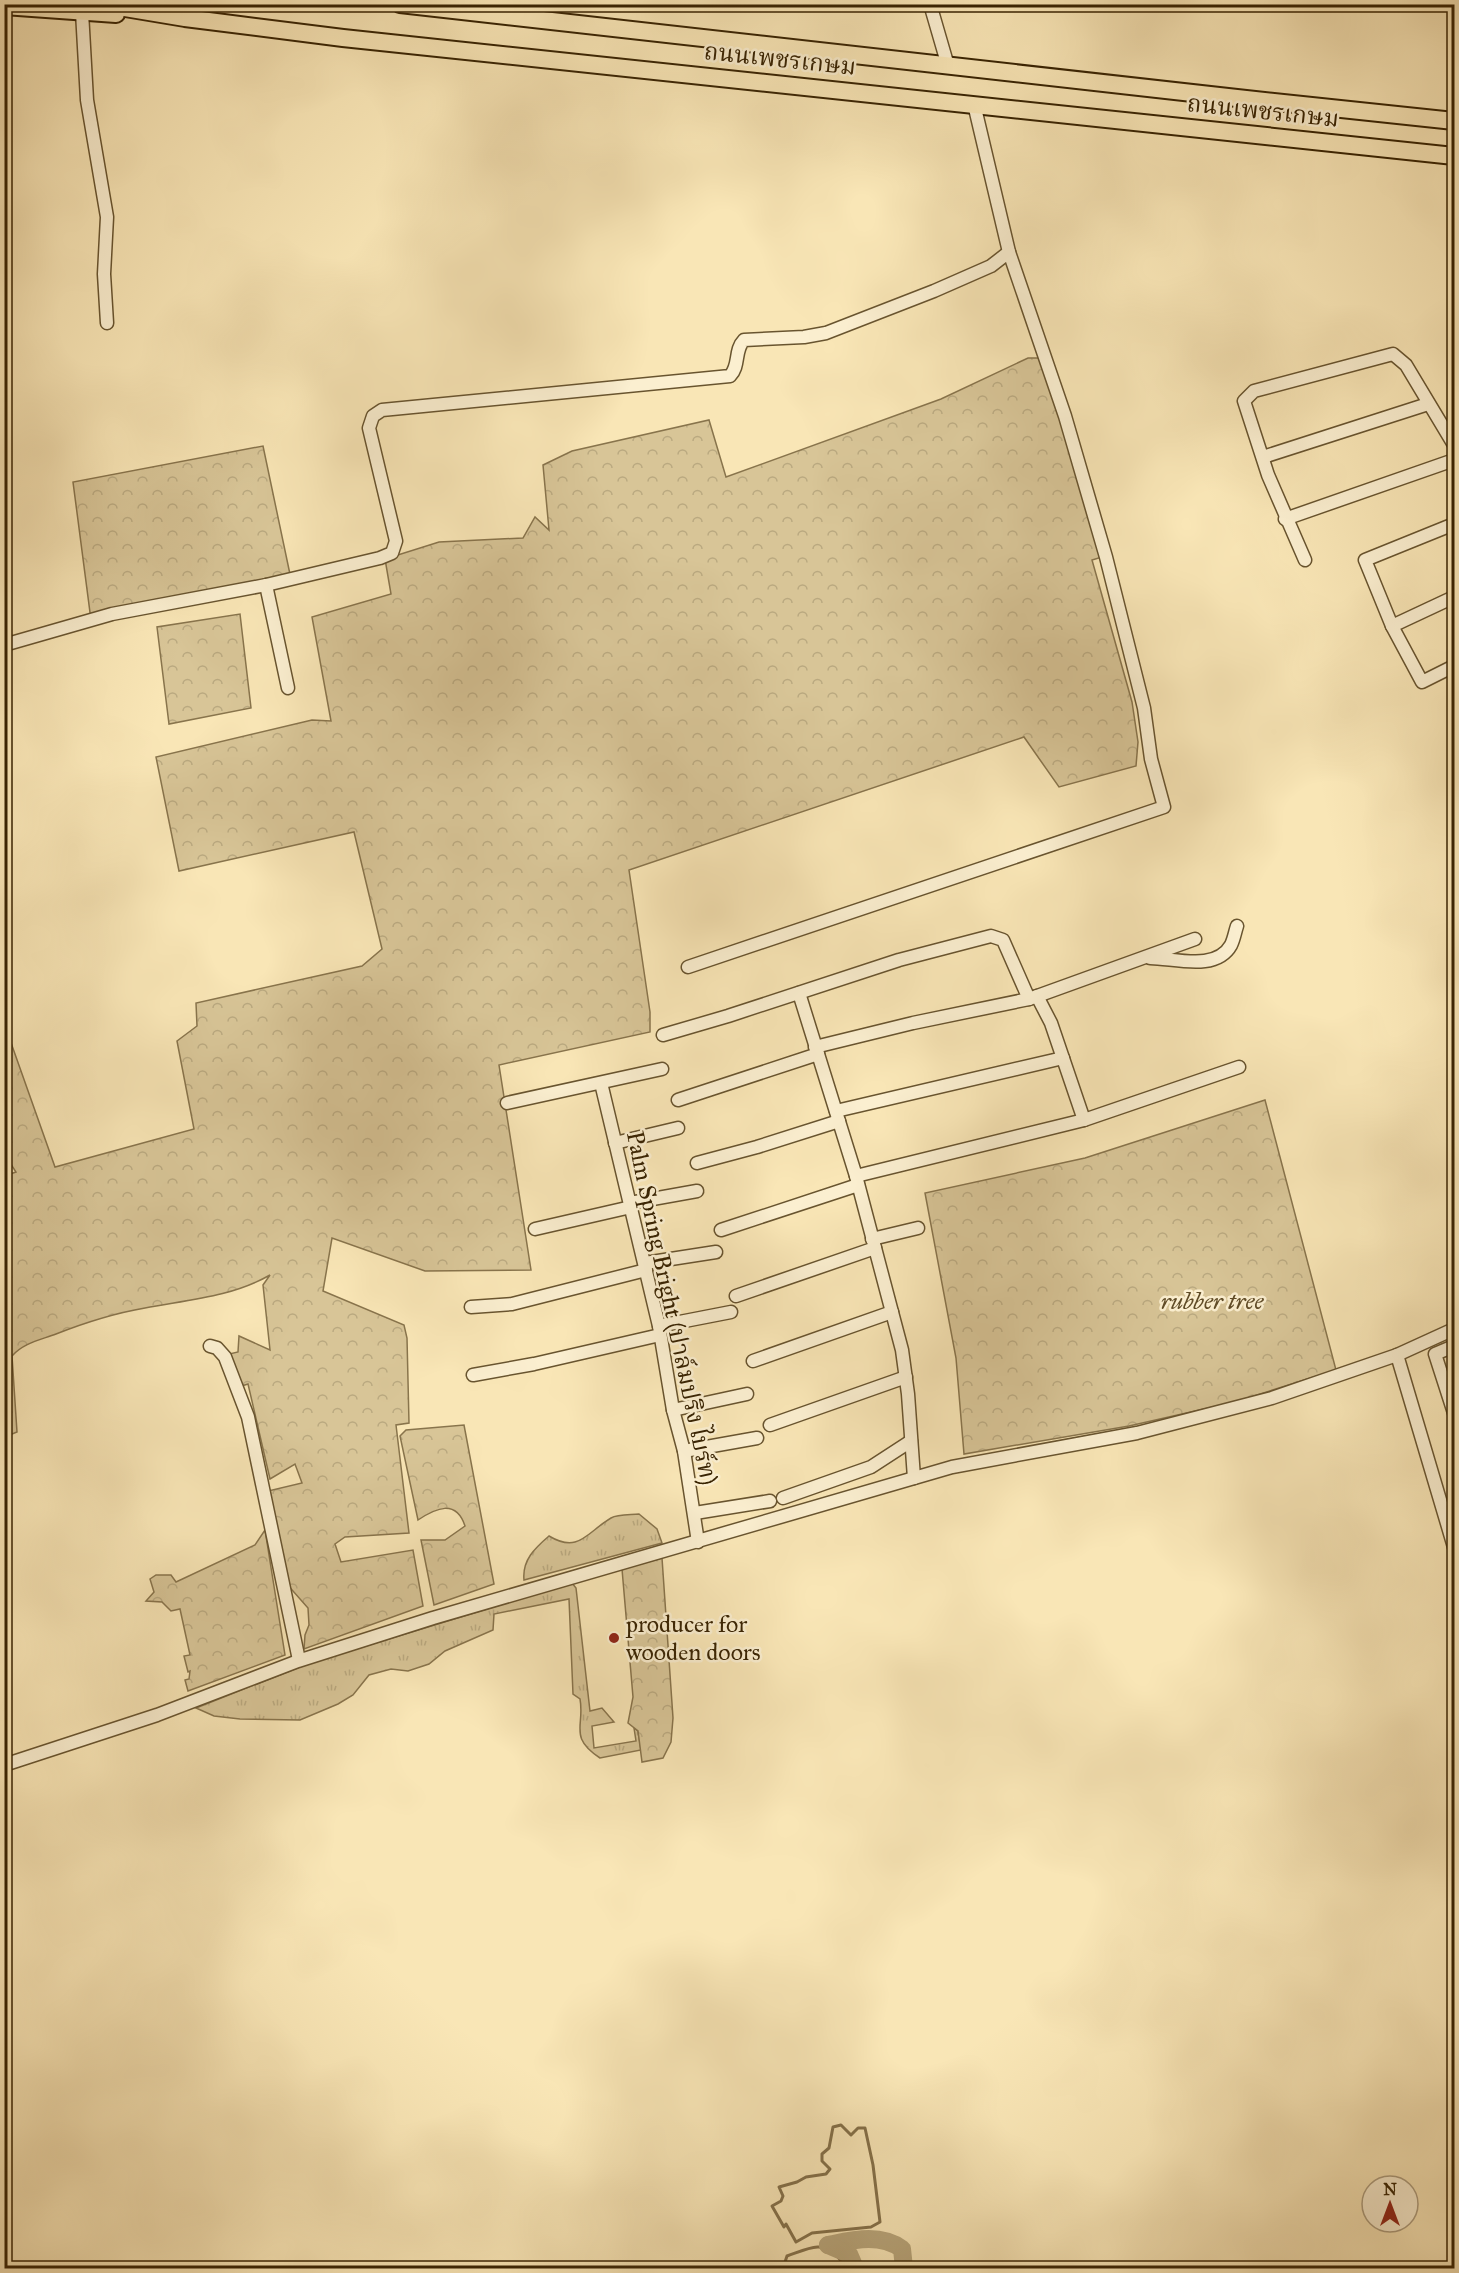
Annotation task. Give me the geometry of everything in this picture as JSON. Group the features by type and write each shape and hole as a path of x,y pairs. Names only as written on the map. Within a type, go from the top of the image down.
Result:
{"highway":[{"name":"ถนนเพชรเกษม","path":"102,4 185,18 343,38 1455,156"},
{"name":"ถนนเพชรเกษม","path":"400,4 1455,121"},
{"path":"4,6 185,18"}],"street":[{"path":"930,4 948,66"},
{"path":"82,12 87,100 107,217 104,274 107,323"},
{"path":"688,967 1164,807 1151,759 1139,688 1106,557 1065,416 1009,252 974,104"},
{"path":"4,645 112,614 266,585 380,558 392,553 396,541 369,428 373,416 382,410 730,376 735,371 740,344 744,340 804,337 825,333 991,266 1009,252"},
{"path":"1305,560 1285,519 1244,401 1254,391 1393,354 1406,365 1455,445"},
{"path":"1263,457 1428,404"},
{"path":"1285,519 1455,460"},
{"path":"1455,524 1365,560 1392,626 1422,682 1455,666"},
{"path":"266,585 288,688"},
{"path":"1392,626 1455,597"},
{"path":"1143,958 1195,961 1216,958 1231,945 1237,927"},
{"path":"663,1035 899,960 995,936 1003,940 1033,998 1051,1023 1084,1120"},
{"path":"678,1100 817,1051 913,1023 1033,998 1195,939"},
{"path":"799,993 857,1180 892,1312 906,1377 914,1478"},
{"path":"697,1163 757,1148 837,1116 1063,1058"},
{"path":"721,1230 857,1180 1084,1120 1239,1067"},
{"path":"507,1102 662,1069"},
{"name":"Palm Spring Bright (ปาล์มปริง ไบร์ท)","path":"601,1083 646,1267 673,1410 684,1451 698,1542"},
{"path":"615,1143 678,1128"},
{"path":"535,1229 697,1191"},
{"path":"736,1296 918,1227"},
{"path":"471,1307 512,1304 646,1267 716,1252"},
{"path":"473,1375 534,1364 731,1312"},
{"path":"753,1361 892,1312"},
{"path":"4,1765 157,1715 299,1660 567,1578 952,1467 1160,1427 1272,1398 1396,1355 1455,1329"},
{"path":"210,1346 217,1348 225,1357 248,1417 299,1660"},
{"path":"1455,1346 1435,1354 1455,1413"},
{"path":"1396,1355 1455,1546"},
{"path":"770,1425 906,1377"},
{"path":"673,1410 747,1394"},
{"path":"684,1451 757,1438"},
{"path":"694,1513 776,1499 872,1467 911,1441"}],"green space":[{"path":"1028,358 1048,358 1102,557 1092,560 1132,702 1138,742 1136,766 1059,787 1024,737 629,870 650,1012 650,1032 499,1065 531,1270 425,1271 332,1238 323,1291 404,1325 407,1338 409,1423 396,1425 409,1533 345,1537 335,1544 341,1562 413,1550 423,1606 304,1649 305,1635 309,1625 308,1608 285,1582 268,1491 302,1483 295,1464 270,1479 248,1384 232,1389 221,1356 238,1352 239,1336 270,1350 263,1285 270,1275 225,1293 134,1310 100,1319 21,1348 12,1356 17,1432 5,1437 4,1176 16,1172 5,1155 4,1023 55,1167 194,1129 177,1041 197,1026 196,1003 362,966 382,949 354,832 179,871 156,757 312,720 331,721 312,617 391,594 385,559 439,542 523,538 535,517 549,530 543,465 572,451 709,420 726,477 941,399"},
{"path":"263,446 291,579 91,620 73,482"},
{"path":"240,614 251,708 169,724 157,627"},
{"name":"rubber tree","path":"1265,1100 1336,1370 1235,1402 1129,1426 964,1454 956,1358 925,1193 1085,1158"},
{"path":"464,1425 494,1584 434,1605 421,1540 445,1540 465,1526 456,1512 445,1508 418,1520 400,1436 406,1430"},
{"path":"639,1514 657,1529 662,1543 524,1580 527,1560 549,1536 559,1541 575,1542 614,1517"},
{"path":"265,1530 285,1655 188,1691 185,1680 189,1679 190,1671 188,1672 184,1656 190,1655 180,1609 171,1611 162,1602 146,1601 154,1592 150,1579 156,1575 171,1575 176,1582 255,1545"},
{"path":"662,1558 673,1718 671,1742 663,1758 642,1762 638,1731 628,1723 633,1697 622,1569"},
{"path":"572,1583 576,1588 590,1711 602,1708 614,1722 592,1726 594,1748 636,1741 634,1728 638,1731 641,1750 600,1758 584,1744 580,1731 580,1699 573,1694 569,1599 494,1614 493,1630 445,1651 429,1664 408,1671 391,1669 369,1675 353,1695 300,1720 214,1716 196,1708 310,1663"}],"waterway":[{"path":"841,2125 851,2135 858,2128 865,2128 873,2165 880,2222 871,2227 812,2233 796,2242 772,2206 781,2201 783,2196 779,2187 806,2177 826,2174 830,2169 822,2161 822,2154 829,2148 833,2127 841,2125"},
{"path":"828,2245 866,2239 885,2241 902,2249 904,2268"},
{"path":"828,2245 849,2254 855,2268"},
{"path":"787,2268 785,2262 787,2256 813,2247 832,2251 845,2268"}],"place":[{"name":"producer for wooden doors","path":"614,1638"}]}
